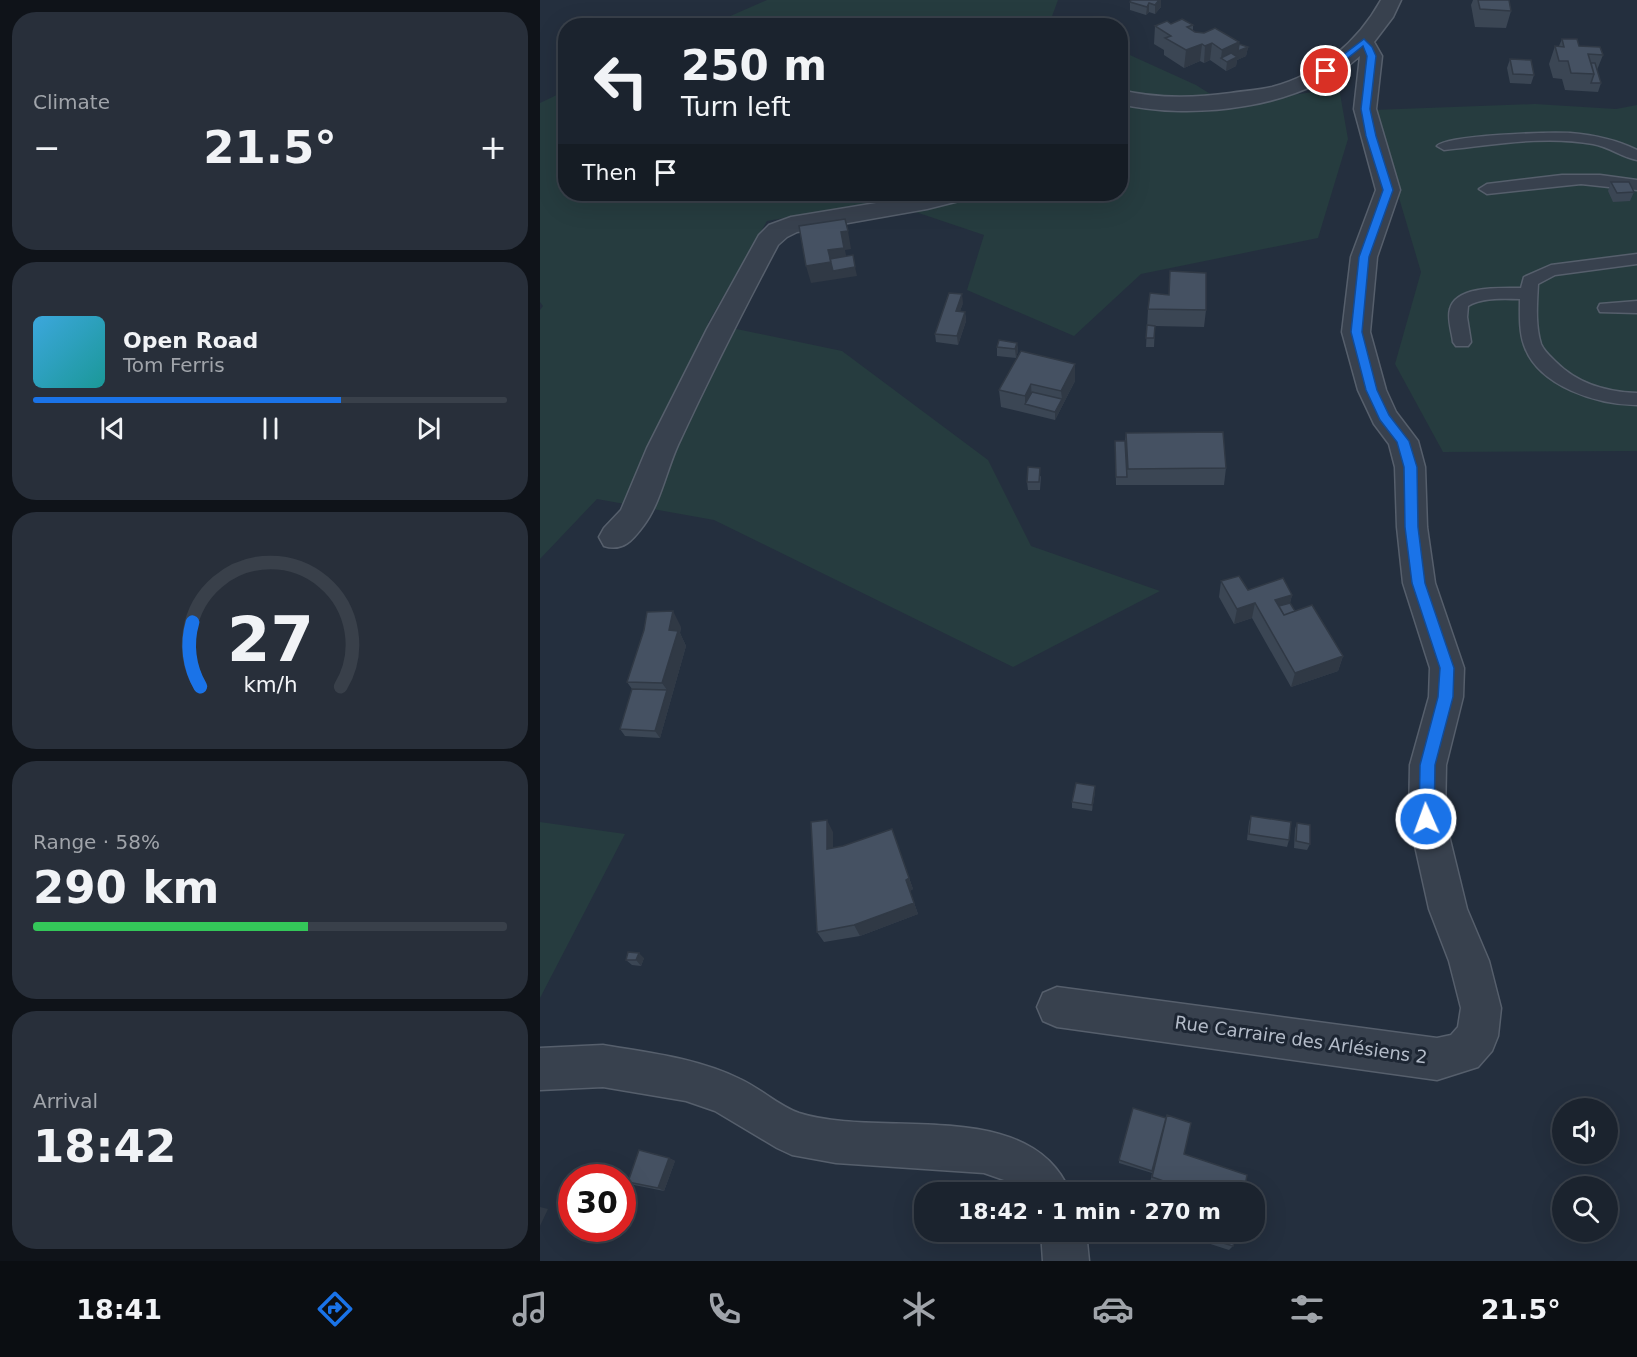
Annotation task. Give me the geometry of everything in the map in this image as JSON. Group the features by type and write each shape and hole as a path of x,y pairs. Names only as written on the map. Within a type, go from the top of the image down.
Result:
{"street":[{"path":"1128,98 1179,105 1213,103 1277,93 1320,75 1343,60 1364,42 1391,0"},
{"name":"Rue Carraire des Arlésiens 2","path":"1057,1007 1437,1059 1463,1052 1477,1036 1481,1008 1469,961 1448,909 1426,819 1428,765 1446,697 1447,668 1419,583 1412,527 1410,467 1402,441 1384,417 1372,390 1356,332 1364,257 1388,190 1365,109 1371,56 1364,42"},
{"path":"615,537 634,516 662,448 720,329 768,241 778,231 791,225 931,201"},
{"path":"540,1069 603,1066 686,1080 726,1094 792,1133 836,1141 984,1151 1021,1164 1038,1182"},
{"path":"1065,1242 1066,1261"}],"lane":[{"path":"1444,146 1558,138 1612,144 1637,156"},
{"path":"1487,189 1555,180 1592,179 1637,185"},
{"path":"1637,259 1551,270 1530,281 1527,305 1534,349 1552,370 1576,386 1601,395 1637,399"},
{"path":"1462,342 1458,309 1463,300 1475,295 1529,294"},
{"path":"1606,308 1637,307"}],"green space":[{"path":"767,0 1058,0 1051,18 726,18"},
{"path":"1128,54 1196,85 1228,105 1339,88 1348,139 1318,238 1141,274 1074,336 967,290 984,235 883,201 1128,201"},
{"path":"558,94 558,201 883,201 767,221 708,323 842,351 988,460 1031,546 1160,591 1013,667 714,520 597,499 540,559 540,310 543,306 540,302 540,103"},
{"path":"1535,104 1616,109 1637,105 1637,451 1443,452 1395,364 1421,272 1373,110"},
{"path":"540,822 625,834 540,998"}],"building":[{"path":"1131,0 1159,0 1155,5 1149,3 1147,7 1130,2"},
{"path":"1478,0 1509,0 1511,11 1480,9"},
{"path":"1182,19 1193,25 1187,27 1195,32 1204,33 1215,28 1239,42 1222,50 1212,43 1186,50 1165,38 1171,36 1155,26 1167,21 1171,24"},
{"path":"1562,39 1577,39 1579,46 1600,47 1603,55 1588,54 1594,74 1571,73 1568,61 1559,61 1555,46 1564,47"},
{"path":"1239,44 1248,47 1238,51"},
{"path":"1231,53 1237,57 1227,62 1221,58"},
{"path":"1510,59 1531,60 1534,75 1513,74"},
{"path":"1591,63 1595,63 1601,83 1591,83 1594,74"},
{"path":"1611,182 1629,182 1634,192 1617,193"},
{"path":"845,219 848,231 841,232 844,248 828,250 831,262 806,266 799,226"},
{"path":"853,255 855,267 833,271 830,259"},
{"path":"1170,271 1206,273 1206,310 1148,309 1150,293 1169,295"},
{"path":"949,293 962,294 956,311 965,312 957,336 935,334"},
{"path":"1147,325 1155,326 1154,338 1146,338"},
{"path":"999,340 1017,343 1015,349 997,347"},
{"path":"1021,351 1075,364 1061,391 1031,384 1025,396 999,390"},
{"path":"1032,392 1062,399 1055,412 1025,404"},
{"path":"1223,432 1226,468 1128,469 1126,433"},
{"path":"1115,441 1125,441 1127,477 1116,477"},
{"path":"1028,467 1040,468 1039,482 1027,482"},
{"path":"1239,576 1248,590 1283,578 1292,595 1275,600 1284,615 1312,605 1343,656 1295,673 1255,603 1237,609 1221,581"},
{"path":"1290,603 1295,611 1284,615 1279,606"},
{"path":"673,611 669,630 678,631 662,683 627,682 644,630 647,612"},
{"path":"632,689 667,690 655,731 620,729"},
{"path":"1076,783 1095,786 1092,805 1072,802"},
{"path":"1251,816 1291,822 1289,840 1249,834"},
{"path":"827,820 827,849 843,846 892,829 909,878 906,880 914,903 854,925 817,932 811,822"},
{"path":"1297,823 1310,825 1310,844 1296,841"},
{"path":"628,952 639,953 636,960 626,960"},
{"path":"1133,1108 1166,1118 1152,1171 1119,1160"},
{"path":"1167,1115 1191,1123 1184,1154 1247,1175 1246,1182 1166,1182 1152,1177"},
{"path":"639,1150 669,1158 658,1188 636,1184 636,1164 634,1164"},
{"path":"1220,1242 1234,1242 1233,1246"}],"route":[{"path":"1326,71 1364,42 1369,49 1371,56 1365,109 1388,190 1364,257 1356,332 1372,390 1384,417 1402,441 1410,467 1412,527 1419,583 1447,668 1446,697 1428,765 1425,793 1426,819"}]}
